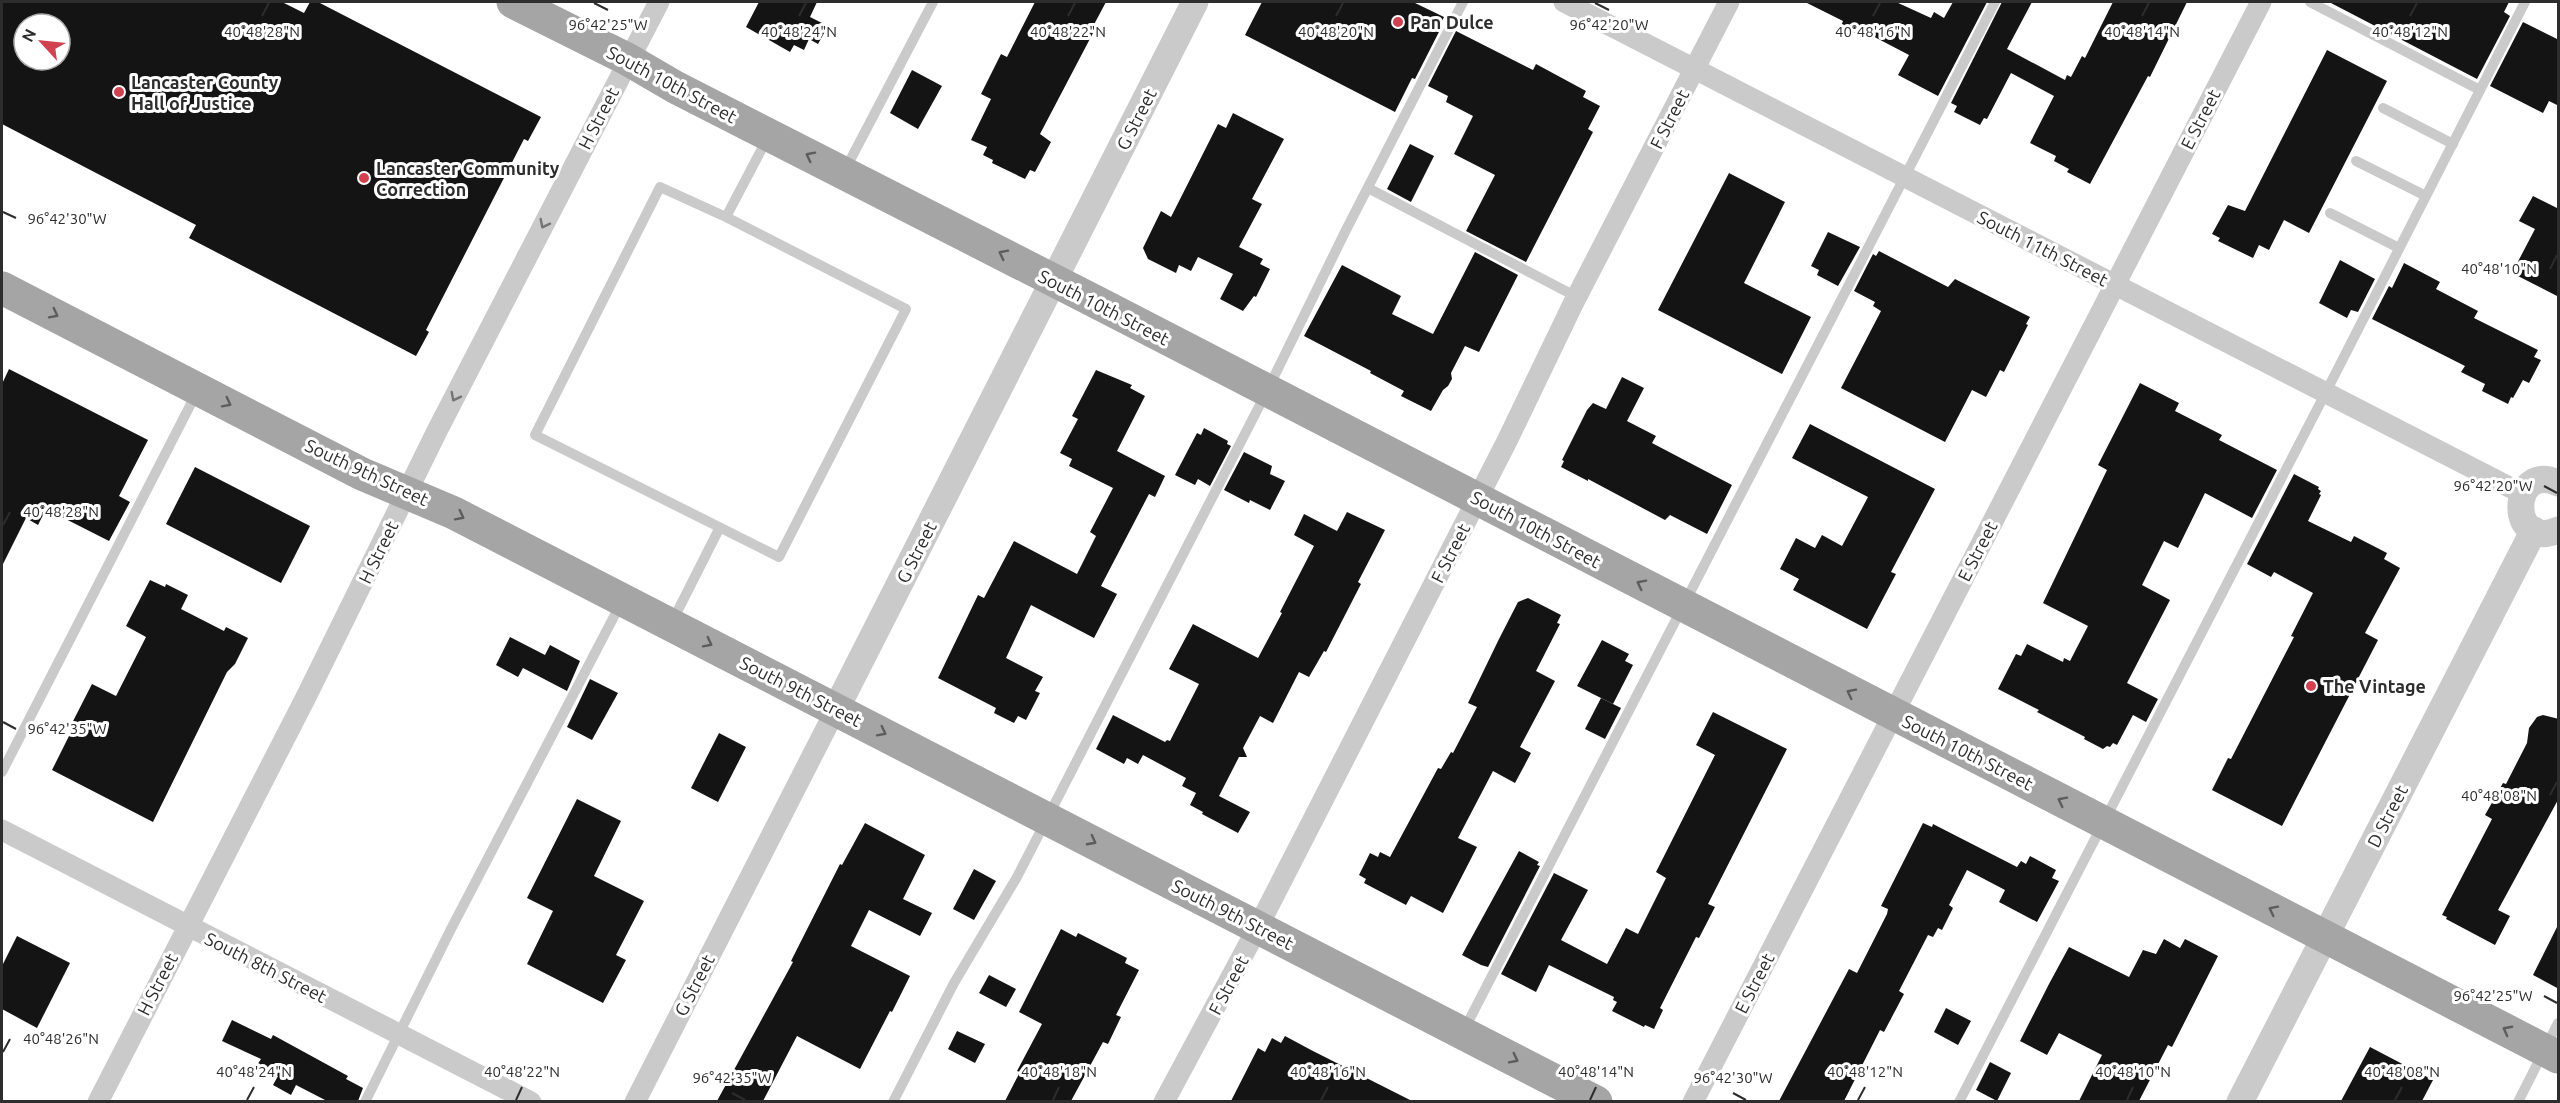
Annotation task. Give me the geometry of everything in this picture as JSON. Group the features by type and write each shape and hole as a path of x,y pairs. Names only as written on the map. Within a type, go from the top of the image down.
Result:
{"main road":[{"name":"South 10th Street","path":"513,2 2325,937 2554,1043"},
{"name":"South 9th Street","path":"2,288 362,474 454,513 1596,1101"}],"street":[{"name":"H Street","path":"98,1101 327,655 406,492 658,2"},
{"name":"G Street","path":"635,1101 1055,281 1195,2"},
{"name":"South 11th Street","path":"1564,2 2523,494"},
{"name":"F Street","path":"1164,1101 1258,927 1478,499 1577,297 1729,2"},
{"name":"E Street","path":"1694,1101 2261,2"},
{"path":"2546,530 2525,522 2520,511 2523,494 2535,482 2546,480 2558,482"},
{"name":"D Street","path":"2240,1101 2325,937 2546,530"},
{"name":"South 8th Street","path":"2,830 398,1035 531,1101"}],"lane":[{"path":"844,173 933,2"},
{"path":"893,1101 954,982 1017,877 1048,818 1463,2"},
{"path":"1462,1033 1995,2"},
{"path":"2310,2 2480,90"},
{"path":"1959,1101 2525,2"},
{"path":"2383,108 2453,144"},
{"path":"726,217 769,135"},
{"path":"2356,160 2426,196"},
{"path":"660,187 726,217 906,309 779,557 719,529 535,435 660,187"},
{"path":"1368,188 1577,297"},
{"path":"2330,213 2399,248"},
{"path":"2,772 199,389"},
{"path":"671,624 719,529"},
{"path":"364,1101 623,600"},
{"path":"2518,1101 2554,1043"}],"building":[{"name":"Lancaster Community Correction","path":"2,2 282,2 304,13 310,2 318,2 541,117 528,141 524,139 426,330 429,332 416,356 189,238 196,225 2,124"},
{"path":"759,2 817,2 810,17 828,26 818,44 809,39 804,50 794,45 790,52 746,27"},
{"path":"1035,2 1106,2 1090,32 1093,33 1040,134 1051,142 1035,172 1030,170 1025,179 992,163 993,160 983,155 987,147 971,140 991,99 981,94 1001,54 1007,57"},
{"path":"1262,2 1413,2 1444,17 1441,23 1443,24 1415,79 1412,78 1395,112 1245,35"},
{"path":"1805,2 1896,2 1931,18 1934,12 1944,18 1953,2 1987,2 1938,96 1898,75 1909,55 1865,32 1863,37 1841,26 1843,21"},
{"path":"2002,2 2032,2 2007,49 2065,80 2067,75 2071,77 2082,56 2085,58 2113,2 2187,2 2150,77 2148,76 2090,184 2067,172 2069,169 2054,161 2056,156 2030,143 2054,96 2011,73 1987,119 1984,118 1980,125 1954,112 1957,106 1951,103"},
{"path":"2329,2 2509,2 2504,12 2510,16 2477,79"},
{"path":"2523,22 2559,40 2559,106 2549,101 2543,113 2490,86"},
{"path":"1456,31 1533,70 1536,64 1586,91 1583,97 1600,106 1588,129 1593,132 1526,262 1466,231 1495,175 1454,154 1473,116 1446,102 1448,96 1428,86"},
{"path":"2327,50 2387,81 2309,233 2284,220 2269,250 2259,245 2253,258 2218,241 2220,238 2212,234 2228,205 2245,211"},
{"path":"912,70 942,86 918,129 890,113"},
{"path":"1233,113 1284,139 1252,199 1262,204 1239,247 1263,259 1260,264 1270,269 1256,297 1254,296 1243,311 1220,299 1233,274 1198,257 1191,271 1179,265 1176,273 1148,259 1143,248 1161,211 1171,217 1218,124 1226,128"},
{"path":"1410,144 1434,156 1411,202 1387,189"},
{"path":"1729,173 1785,202 1744,283 1811,317 1782,374 1658,310"},
{"path":"2533,196 2559,209 2559,297 2512,273 2535,229 2519,221"},
{"path":"1828,232 1860,247 1838,286 1817,275 1819,270 1811,266"},
{"path":"1879,251 1948,287 1955,279 2030,317 2004,372 2000,370 1986,397 1972,390 1945,442 1841,388 1881,311 1873,306 1875,302 1854,291 1873,254 1876,256"},
{"path":"1475,252 1518,275 1479,352 1465,346 1451,373 1452,379 1431,411 1401,396 1404,391 1370,373 1371,371 1304,336 1342,265 1401,296 1392,314 1433,334"},
{"path":"2340,260 2375,279 2358,312 2351,310 2347,318 2319,303"},
{"path":"2404,263 2440,282 2436,289 2478,311 2474,318 2538,350 2534,357 2541,360 2529,383 2523,380 2508,404 2482,391 2485,384 2461,372 2465,366 2372,319 2389,286 2392,288"},
{"path":"9,369 148,440 119,496 130,502 109,541 46,509 38,525 26,518 2,566 2,384"},
{"path":"1096,370 1132,385 1130,388 1145,396 1117,451 1165,476 1155,497 1149,494 1101,586 1117,594 1094,638 1031,605 1006,658 1043,677 1035,691 1040,693 1026,720 1018,716 1014,723 994,713 996,708 938,678 978,595 984,598 1014,541 1077,574 1096,536 1090,532 1113,488 1069,466 1072,459 1060,453 1078,419 1072,416"},
{"path":"1622,377 1644,388 1627,421 1656,436 1652,443 1732,485 1707,534 1670,515 1665,520 1561,467 1564,461 1562,460 1587,410 1593,403 1606,409"},
{"path":"2140,383 2179,403 2175,411 2222,435 2219,440 2277,470 2252,518 2205,493 2178,548 2164,541 2142,585 2170,600 2127,683 2158,699 2146,722 2133,715 2117,745 2113,743 2110,747 2103,749 2037,712 2039,710 1998,689 2016,654 2021,656 2027,644 2063,662 2064,658 2070,661 2088,626 2043,603 2107,470 2098,465"},
{"path":"1810,424 1935,489 1891,572 1896,574 1867,629 1793,590 1799,579 1780,569 1796,538 1815,548 1822,535 1842,546 1868,497 1792,458"},
{"path":"1204,428 1228,441 1227,444 1231,446 1210,486 1198,479 1195,485 1175,475 1197,433 1201,435"},
{"path":"1244,452 1272,466 1270,474 1285,481 1270,510 1250,500 1249,503 1224,490"},
{"path":"195,467 310,526 281,583 166,524"},
{"path":"2294,474 2319,487 2321,491 2308,521 2351,542 2354,536 2387,553 2384,559 2400,568 2365,633 2378,640 2282,826 2212,790 2228,758 2231,759 2294,637 2291,636 2313,593 2274,572 2271,577 2247,564"},
{"path":"1347,512 1385,530 1358,582 1361,584 1326,652 1324,651 1309,677 1299,672 1273,723 1260,716 1243,748 1247,757 1239,757 1219,796 1250,812 1238,833 1190,805 1196,793 1182,786 1186,778 1143,755 1138,764 1127,758 1124,764 1096,749 1113,715 1165,742 1170,741 1199,684 1169,669 1193,624 1258,658 1314,546 1294,535 1304,514 1337,531"},
{"path":"150,580 165,587 166,584 188,595 181,609 224,631 226,627 248,638 235,664 227,672 153,822 52,770 72,730 69,729 92,684 116,696 146,637 126,626"},
{"path":"1528,598 1561,615 1557,623 1560,624 1536,671 1555,681 1520,747 1531,753 1515,783 1493,771 1458,838 1477,847 1443,913 1411,896 1406,905 1364,883 1366,879 1359,875 1370,853 1378,857 1380,852 1390,857 1438,768 1441,769 1451,752 1453,753 1477,707 1468,703 1518,602"},
{"path":"510,637 545,655 550,645 580,661 567,691 523,668 518,677 496,665"},
{"path":"1602,640 1629,654 1625,661 1633,665 1613,704 1577,686"},
{"path":"590,679 618,693 592,740 567,727"},
{"path":"1601,698 1621,708 1605,739 1585,729"},
{"path":"1713,712 1787,749 1708,904 1715,907 1699,938 1696,937 1660,1008 1663,1010 1654,1029 1645,1025 1644,1027 1612,1011 1617,1002 1613,1000 1614,997 1549,965 1536,992 1501,974 1554,873 1588,890 1561,940 1607,964 1626,928 1638,934 1666,878 1656,872 1715,755 1696,745"},
{"path":"2543,715 2559,719 2559,798 2498,910 2510,916 2495,945 2442,915 2492,819 2485,815 2503,783 2506,784 2527,743 2529,728 2537,717"},
{"path":"719,733 746,747 718,802 691,788"},
{"path":"577,799 621,821 594,876 644,901 616,955 626,960 603,1003 527,964 553,911 527,898"},
{"path":"865,823 925,855 903,899 932,913 920,936 869,910 851,946 910,976 892,1012 890,1011 860,1069 797,1036 763,1101 717,1101 793,962 791,961 840,864 842,865"},
{"path":"1923,823 1932,827 1933,824 2017,867 2021,861 2026,864 2030,856 2056,870 2052,878 2059,881 2037,922 1999,902 2005,890 1967,870 1949,905 1953,908 1942,930 1938,928 1933,937 1928,935 1899,991 1904,994 1884,1032 1880,1030 1844,1101 1779,1101 1849,969 1857,973 1887,914 1888,909 1881,906"},
{"path":"1519,851 1539,862 1537,865 1540,866 1488,967 1481,965 1462,955"},
{"path":"974,869 996,881 974,920 953,909"},
{"path":"2559,923 2559,989 2533,975"},
{"path":"1061,929 1076,937 1078,933 1127,958 1125,963 1139,970 1116,1015 1121,1017 1108,1044 1103,1042 1071,1101 1005,1101 1020,1072 1017,1071 1042,1024 1019,1012"},
{"path":"17,936 70,963 37,1028 2,1009 2,966"},
{"path":"2164,939 2180,948 2185,939 2218,956 2172,1047 2168,1045 2139,1101 2079,1101 2102,1055 2059,1033 2047,1055 2020,1041 2049,984 2069,947 2129,977 2143,950 2156,954"},
{"path":"989,975 1016,989 1006,1007 979,993"},
{"path":"1946,1008 1971,1021 1958,1045 1934,1032"},
{"path":"232,1020 271,1039 273,1035 348,1076 346,1079 363,1088 358,1101 327,1101 296,1085 291,1095 273,1085 278,1076 257,1065 261,1059 222,1041"},
{"path":"957,1031 985,1044 975,1063 948,1049"},
{"path":"1285,1036 1412,1101 1231,1101 1258,1048 1265,1052 1272,1038 1281,1043"},
{"path":"2370,1047 2433,1080 2422,1101 2341,1101"},
{"path":"1990,1062 2011,1073 1997,1101 1976,1090"}],"place":[{"name":"Pan Dulce","path":"1398,22"},
{"name":"Lancaster County Hall of Justice","path":"119,92"},
{"name":"Lancaster Community Correction","path":"364,178"},
{"name":"The Vintage","path":"2311,686"}]}
